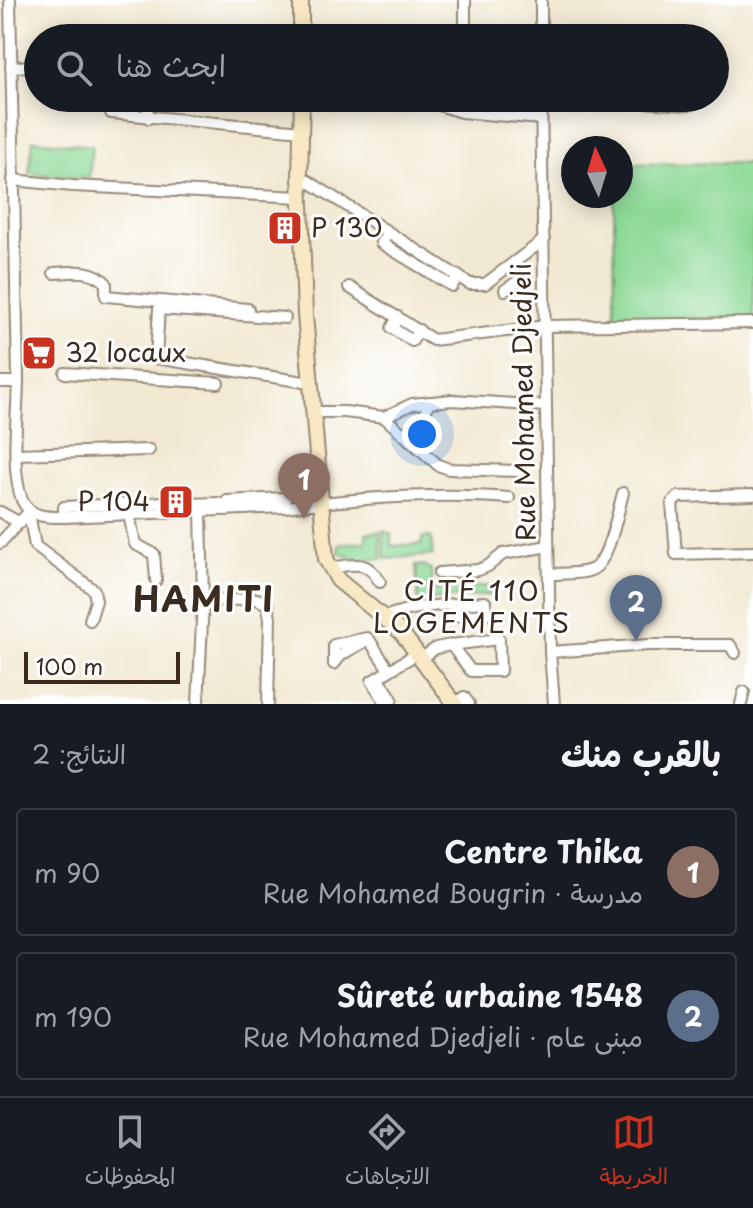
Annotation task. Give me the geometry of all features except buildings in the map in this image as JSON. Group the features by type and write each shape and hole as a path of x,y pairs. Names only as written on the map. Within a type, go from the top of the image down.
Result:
{"main road":[{"path":"301,0 301,24"},
{"path":"302,112 300,176 305,315 322,542 329,568 356,597 385,617 420,656 455,704"}],"street":[{"path":"10,0 5,26 11,67 6,80 13,180 18,382 16,454 21,497 30,512 35,546 94,590 96,601 90,620"},
{"path":"465,0 465,24"},
{"path":"541,0 541,24"},
{"path":"11,67 24,67"},
{"path":"148,112 149,118"},
{"path":"461,112 541,119"},
{"name":"Rue Mohamed Djedjeli","path":"541,112 550,652 554,704"},
{"path":"111,113 302,131"},
{"path":"300,176 470,284 482,285 544,240"},
{"path":"13,180 73,186 301,197"},
{"path":"504,270 509,287 526,276"},
{"path":"54,273 89,272 100,276 106,283 106,296 305,315"},
{"path":"349,287 428,338 439,341 546,326 753,323"},
{"path":"156,380 159,309 285,318"},
{"path":"156,358 310,383"},
{"path":"65,373 218,383"},
{"path":"0,382 18,382"},
{"path":"313,412 384,417 412,404 452,400 545,406"},
{"path":"409,440 423,426 428,402"},
{"path":"384,417 438,465 449,469 521,471"},
{"path":"16,454 149,450"},
{"path":"549,574 584,572 596,568 604,558 623,493"},
{"path":"753,495 678,497 672,501 676,554 753,552"},
{"path":"223,510 227,501 285,498 285,507 438,497 509,498"},
{"path":"129,514 135,504 163,502 164,513 223,510"},
{"path":"189,511 188,504 218,503 223,510"},
{"path":"30,512 44,517 64,517 64,507 122,504 129,514 135,544 154,554 156,580"},
{"path":"198,704 203,601 201,511"},
{"path":"0,512 20,523"},
{"path":"0,543 30,512"},
{"path":"439,573 478,570 503,554 548,546"},
{"path":"329,568 365,565 374,571 380,582"},
{"path":"203,601 257,599 267,604 270,618 268,704"},
{"path":"385,617 403,609 455,605"},
{"path":"369,639 389,670"},
{"path":"378,677 436,648 451,645 499,639 500,671 471,671 451,645"},
{"path":"550,652 649,645 730,645 735,653"},
{"path":"741,704 744,692"},
{"path":"455,704 464,697 469,704"}],"green space":[{"path":"33,140 92,146 89,178 29,173"},
{"path":"753,163 753,318 615,319 614,208 633,208 633,164"},
{"path":"383,531 391,534 392,546 422,544 422,538 431,537 433,555 385,559"},
{"path":"380,532 382,559 354,559 339,553 339,544 366,542 366,533"},
{"path":"424,565 431,570 433,590 489,586 490,595 418,601 416,566"}],"place":[{"name":"P 130","path":"285,228"},
{"name":"32 locaux","path":"39,353"},
{"name":"P 104","path":"176,502"},
{"name":"Centre Thika","path":"304,519"},
{"name":"Sûreté urbaine 1548","path":"636,641"}],"district":[{"name":"HAMITI","path":"204,600"},
{"name":"CITÉ 110 LOGEMENTS","path":"472,607"}]}
